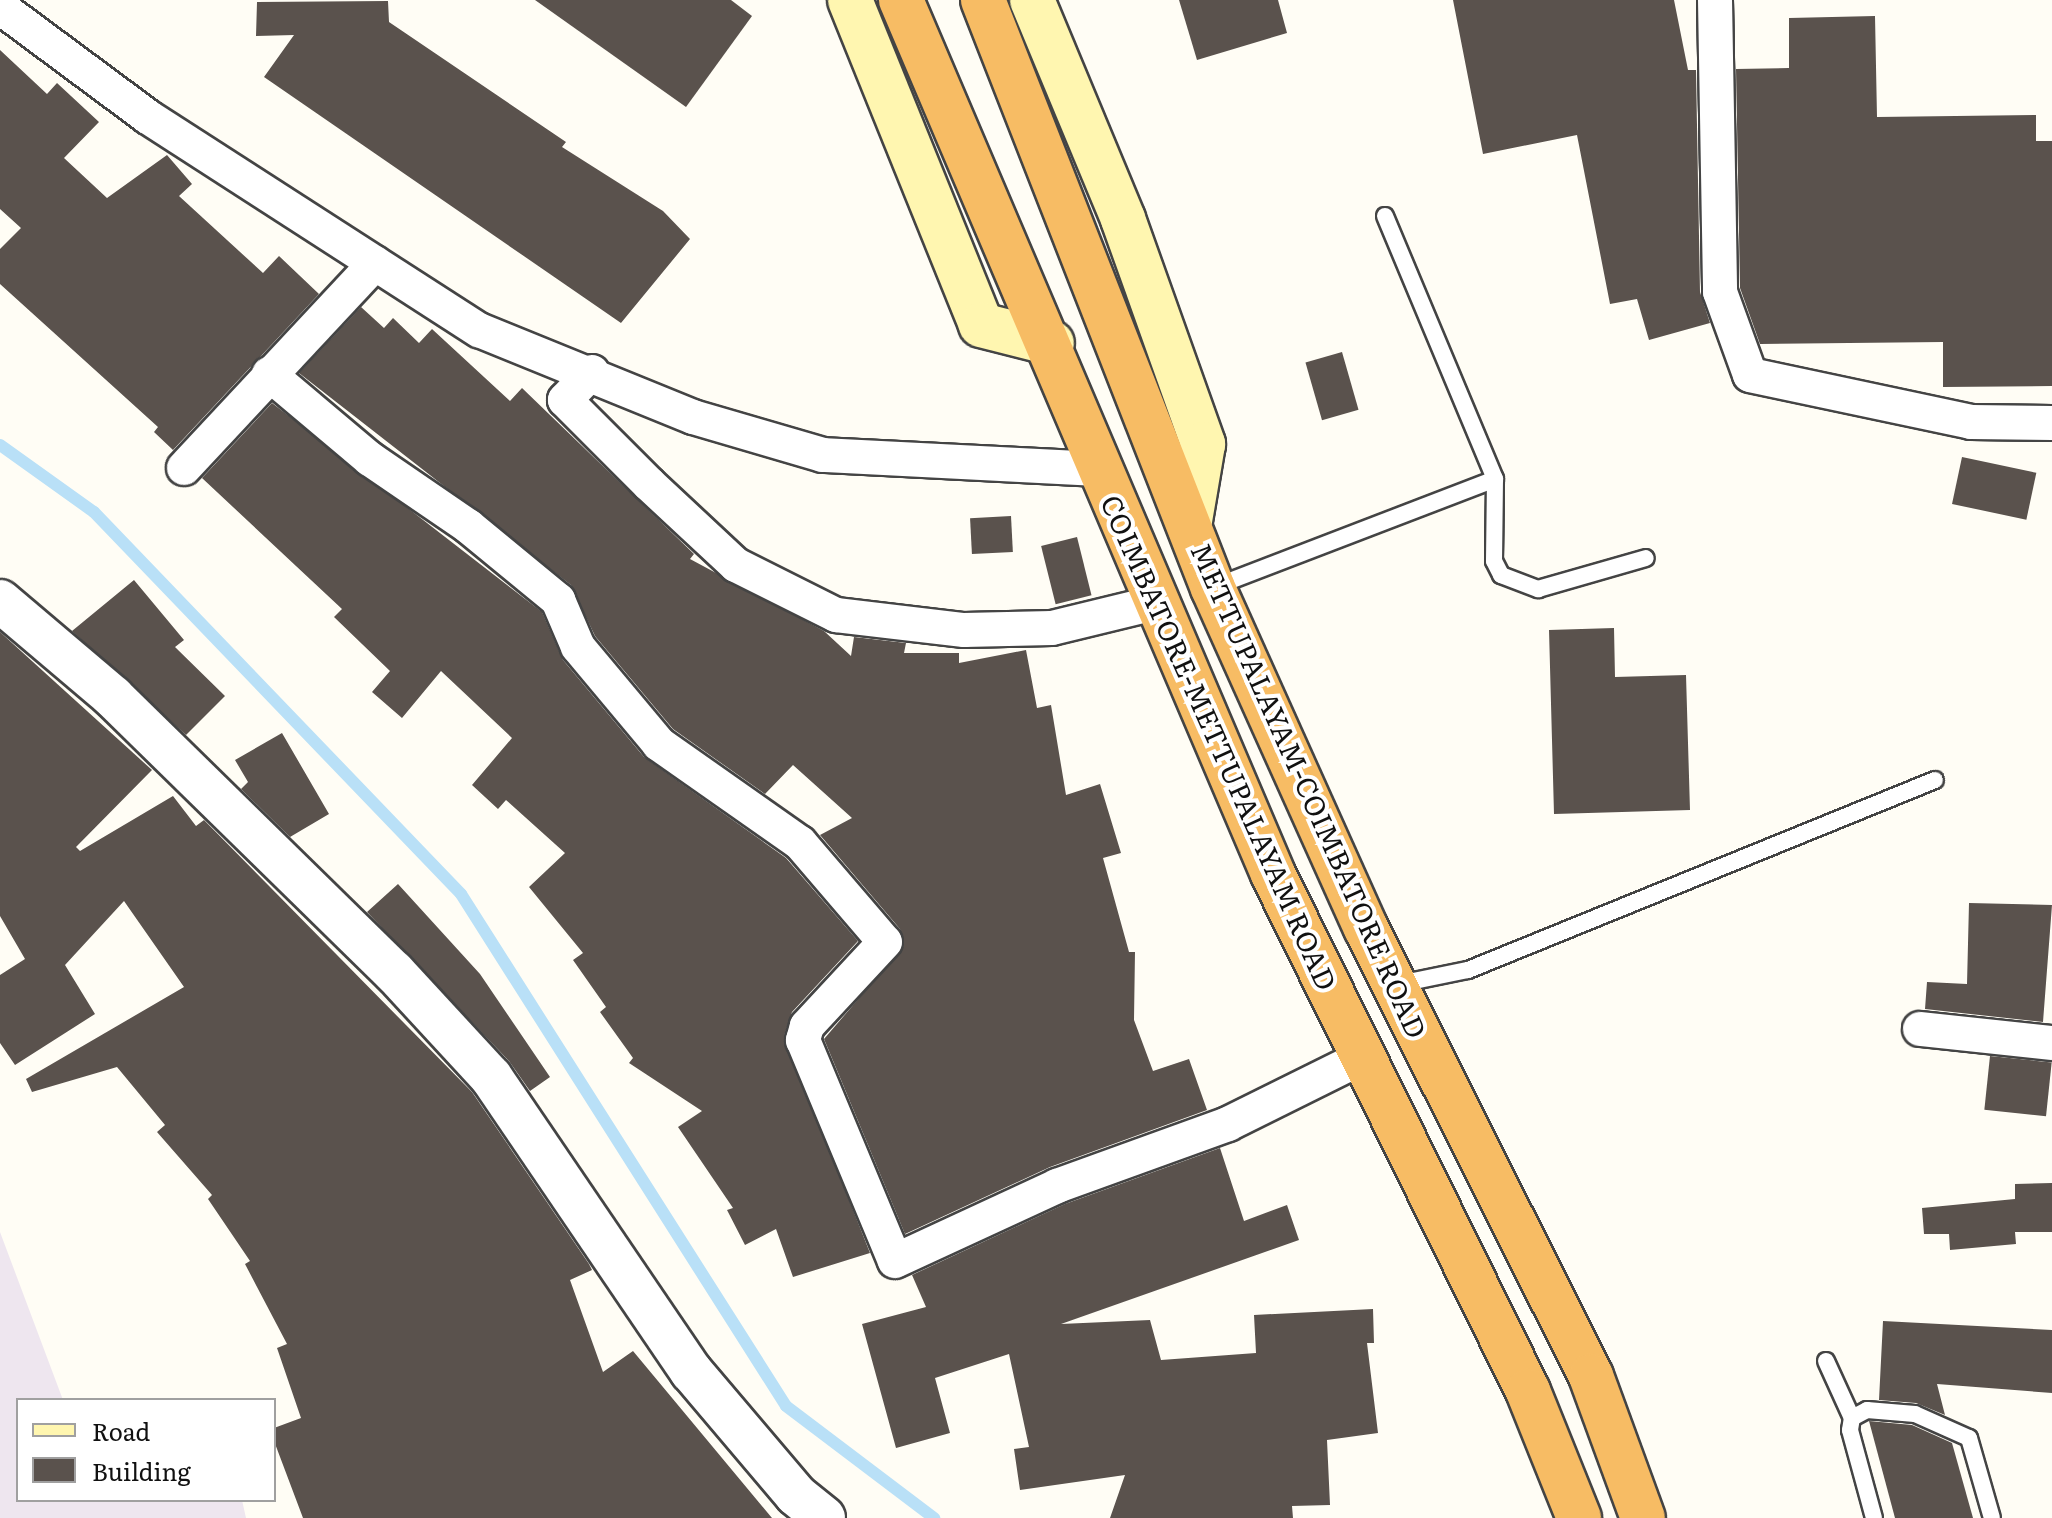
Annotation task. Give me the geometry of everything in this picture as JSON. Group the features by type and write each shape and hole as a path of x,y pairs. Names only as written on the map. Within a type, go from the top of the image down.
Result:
{"highway":[{"name":"COIMBATORE-METTUPALAYAM ROAD","path":"901,0 1052,343 1101,469 1273,874 1310,955 1528,1391 1579,1518"},
{"path":"983,0 1190,521"},
{"name":"METTUPALAYAM-COIMBATORE ROAD","path":"1190,521 1213,588 1366,928 1591,1376 1643,1518"},
{"path":"1273,874 1331,848"},
{"path":"1310,955 1366,928"}],"main road":[{"path":"850,0 981,325 1052,343"},
{"name":"METTUPALAYAM-COIMBATORE ROAD","path":"1032,0 1123,219 1203,444 1190,521"}],"street":[{"path":"1715,0 1720,292 1750,375 1971,422 2052,423"},
{"path":"0,7 148,117 479,330 592,372 693,417 823,455 1101,469"},
{"path":"184,468 375,263"},
{"path":"592,372 565,400 649,484 736,565 836,615 964,630 1052,628 1159,602"},
{"path":"269,374 370,459 468,526 558,600 578,647 659,744 800,843 885,942 807,1026 803,1040 895,1261 1057,1186 1228,1124 1361,1058"},
{"path":"0,601 147,730 394,972 491,1077 691,1371 796,1495 824,1518"},
{"path":"1920,1029 2052,1043"}],"lane":[{"path":"1385,216 1495,479 1494,561 1515,586 1538,589 1646,558"},
{"path":"1213,588 1495,479"},
{"path":"1397,985 1482,965 1935,780"},
{"path":"1826,1361 1852,1418 1874,1518"},
{"path":"1852,1418 1867,1410 1915,1414 1969,1438 1992,1518"}],"shaded area":[{"path":"0,1232 62,1398 16,1398 16,1502 242,1502 246,1518 0,1518"}],"building":[{"path":"535,0 731,0 752,16 686,107"},
{"path":"1179,0 1278,0 1287,33 1197,60"},
{"path":"1453,0 1674,0 1688,70 1696,70 1700,292 1710,323 1649,340 1637,299 1610,304 1577,135 1483,154"},
{"path":"388,1 389,22 566,142 562,147 663,211 690,239 621,323 264,77 294,35 256,36 257,2"},
{"path":"1875,16 1877,117 2036,115 2036,141 2052,141 2052,386 1943,387 1943,342 1760,344 1740,288 1736,69 1789,68 1789,18"},
{"path":"0,50 47,94 57,83 99,122 64,158 107,198 167,155 192,184 179,196 263,273 279,256 319,294 173,450 154,432 158,427 0,284 0,249 21,228 0,209"},
{"path":"361,307 384,328 393,318 419,343 432,329 510,401 522,388 694,554 690,559 824,631 851,656 854,637 906,643 904,653 959,653 959,663 1026,650 1037,708 1051,705 1066,795 1100,784 1121,853 1103,858 1129,952 1135,952 1134,1020 1153,1071 1189,1059 1207,1110 1050,1167 905,1234 824,1039 904,946 900,929 820,835 852,818 793,765 765,794 673,729 595,636 571,585 299,373"},
{"path":"1342,352 1359,410 1322,420 1305,362"},
{"path":"272,403 542,612 563,660 644,757 786,858 858,941 792,1012 784,1036 870,1253 793,1277 776,1229 745,1245 727,1210 733,1208 678,1127 702,1111 629,1063 633,1058 600,1012 606,1007 573,960 583,953 529,887 565,853 506,800 498,809 472,785 512,738 441,671 402,718 372,692 390,671 334,617 342,609 202,478"},
{"path":"1962,457 2036,473 2026,520 1952,504"},
{"path":"1011,516 1013,552 972,554 970,518"},
{"path":"1077,537 1092,595 1056,604 1041,546"},
{"path":"134,580 184,640 175,647 225,696 186,735 72,631"},
{"path":"1614,628 1615,677 1686,675 1690,810 1554,814 1549,630"},
{"path":"0,632 152,770 76,847 80,851 173,796 196,826 204,820 472,1092 592,1270 570,1280 603,1372 633,1351 772,1518 303,1518 276,1446 276,1427 301,1418 277,1348 287,1344 245,1264 250,1261 208,1199 212,1195 157,1132 165,1125 117,1067 32,1092 26,1079 184,987 124,901 65,965 95,1014 15,1065 0,1043 0,975 25,959 0,916"},
{"path":"282,733 329,814 290,837 241,789 248,782 235,760"},
{"path":"398,884 480,974 550,1077 530,1091 509,1061 367,912"},
{"path":"1969,903 2052,905 2043,1022 1925,1009 1927,982 1967,984"},
{"path":"1990,1056 2052,1062 2046,1116 1984,1110"},
{"path":"1220,1148 1244,1221 1287,1205 1299,1240 1061,1324 1150,1320 1161,1360 1256,1353 1254,1315 1373,1309 1374,1343 1367,1343 1378,1433 1327,1440 1330,1505 1292,1506 1293,1518 1110,1518 1125,1475 1020,1490 1014,1449 1029,1447 1009,1354 935,1378 950,1433 896,1448 862,1324 926,1307 912,1275 1065,1204"},
{"path":"2052,1183 2052,1232 2015,1232 2016,1244 1950,1250 1949,1234 1924,1234 1922,1208 2015,1199 2015,1184"},
{"path":"1883,1321 2052,1330 2052,1393 1937,1384 1945,1415 1916,1403 1879,1400"},
{"path":"1869,1421 1912,1425 1952,1443 1973,1518 1895,1518"}],"waterway":[{"path":"0,445 94,512 461,894 786,1406 934,1518"}]}
